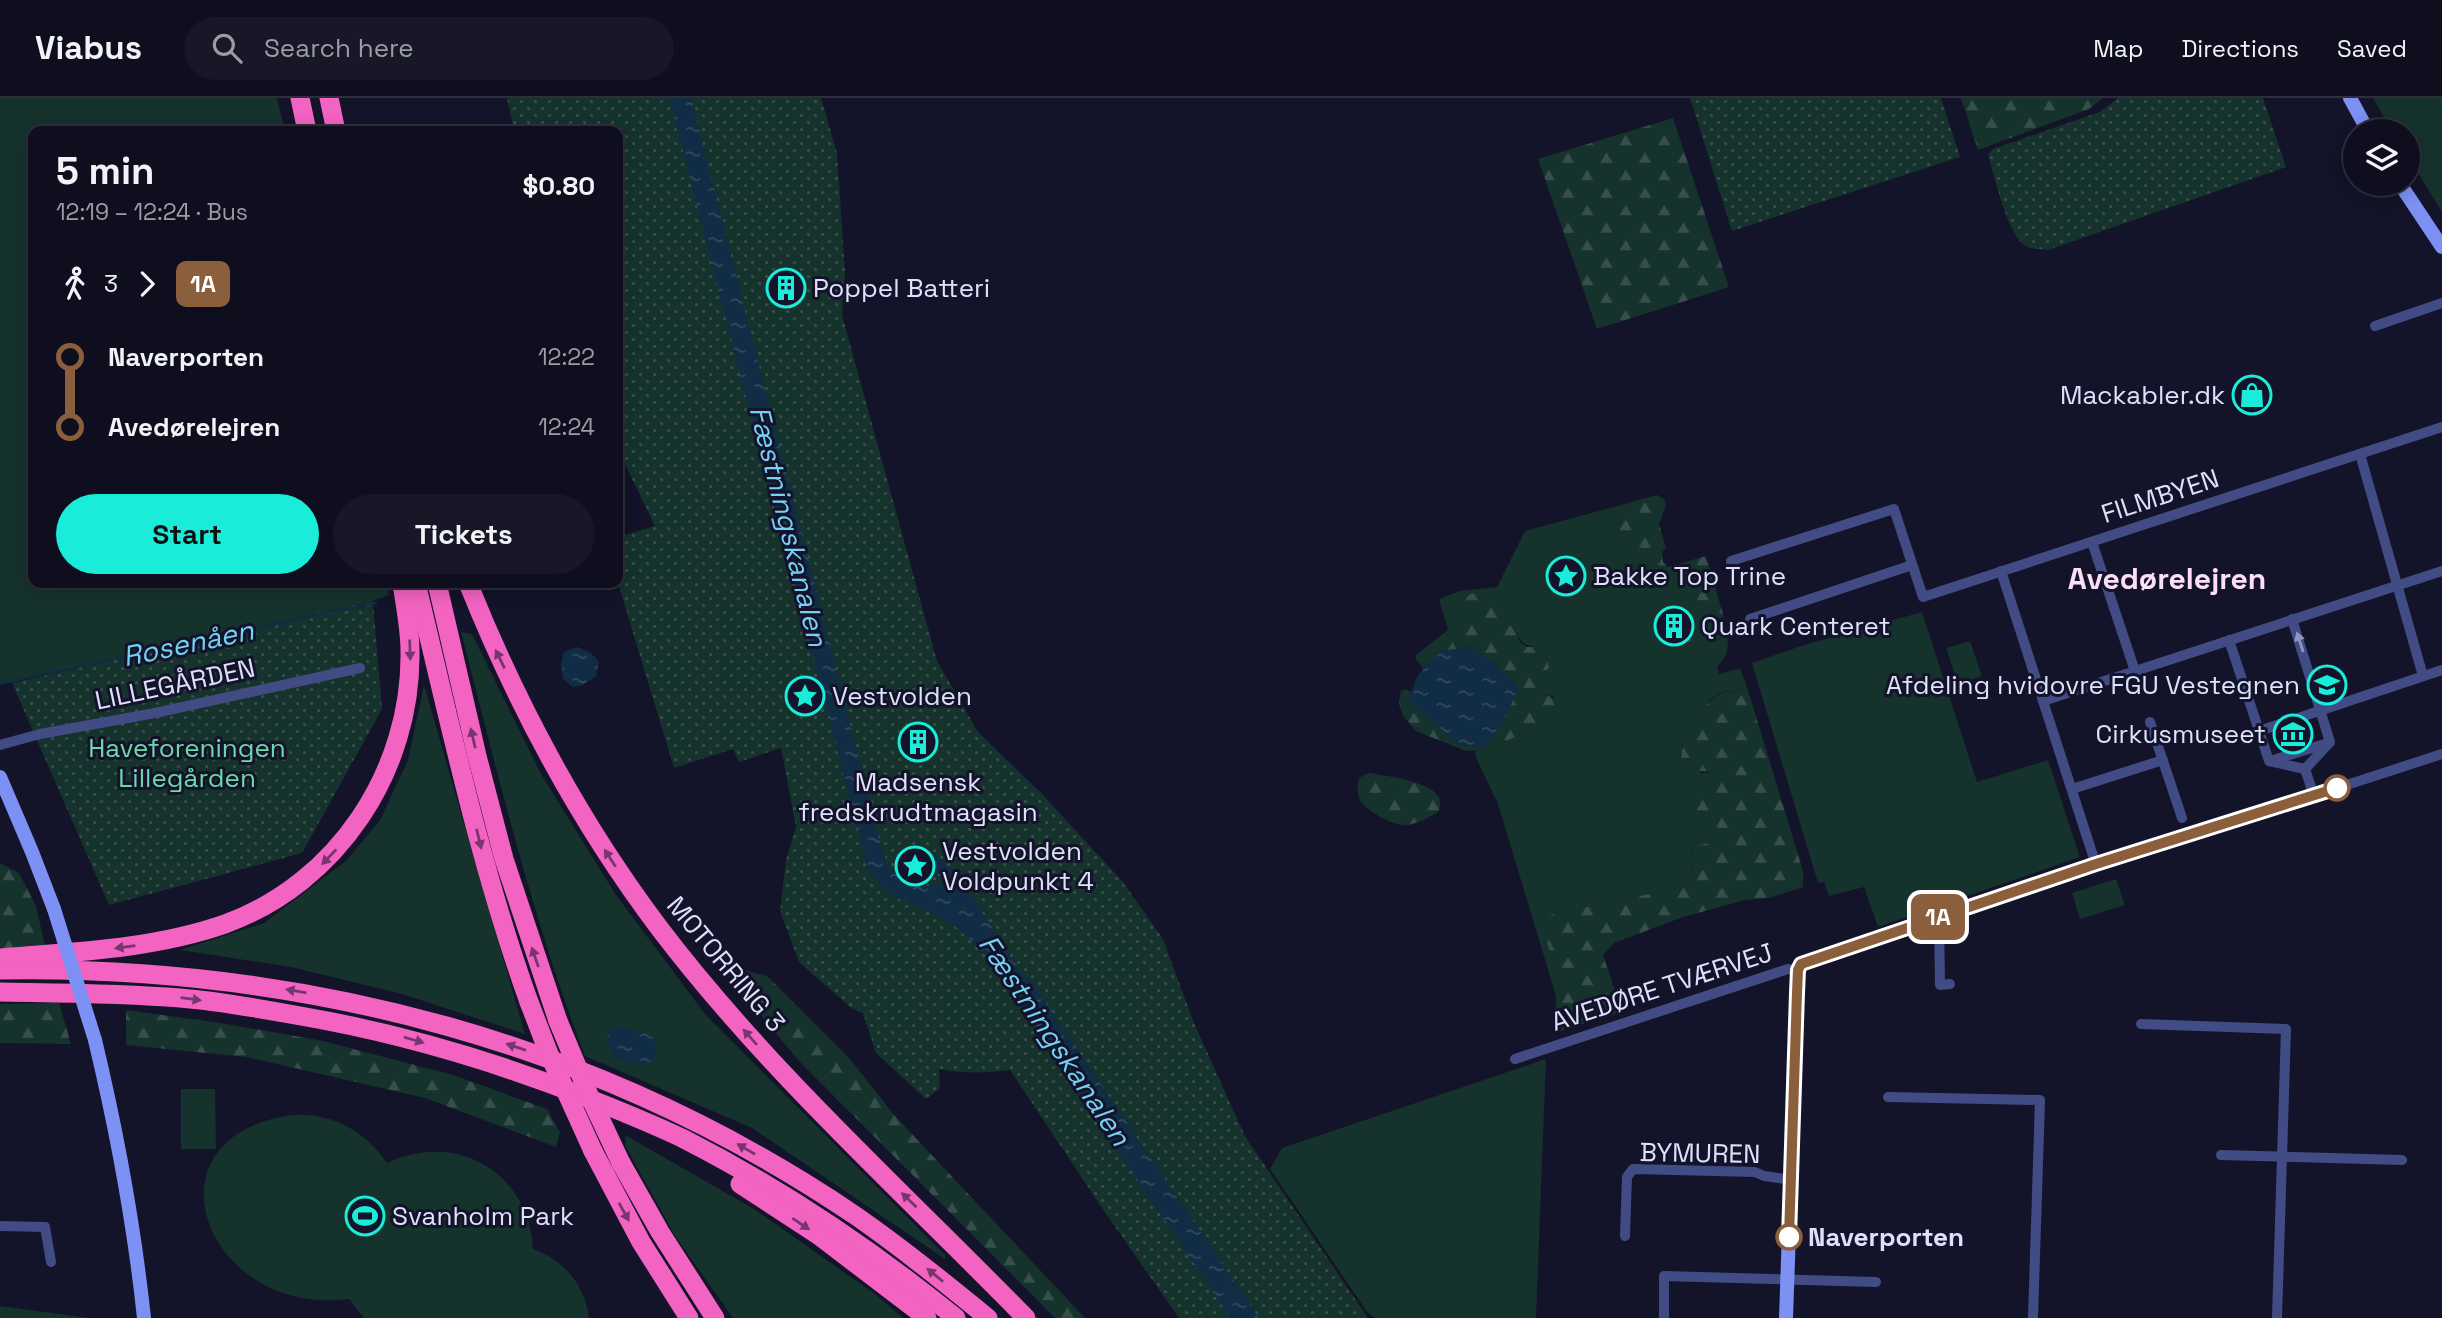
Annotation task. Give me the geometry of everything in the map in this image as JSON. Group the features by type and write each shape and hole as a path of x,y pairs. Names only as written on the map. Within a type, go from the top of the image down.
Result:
{"highway":[{"path":"300,98 306,126"},
{"path":"328,98 335,126"},
{"path":"0,958 149,943 225,924 254,912 284,894 330,857 372,800 398,741 405,708 410,650 403,588"},
{"path":"417,588 482,851 512,955 529,1002 549,1054 593,1151 641,1242 689,1318"},
{"path":"438,588 504,859 558,1021 621,1163 683,1271 715,1318"},
{"name":"MOTORRING 3","path":"470,588 491,639 557,771 591,829 660,929 766,1054 1026,1318"},
{"path":"0,970 123,972 265,986 385,1009 548,1058 725,1137 800,1181 915,1259 988,1318"},
{"path":"0,992 181,998 316,1018 389,1033 499,1066 619,1111 683,1139 789,1198 907,1278 956,1318"},
{"path":"619,1111 644,1130 720,1172 818,1235 927,1318"}],"street":[{"path":"2350,98 2361,119"},
{"path":"2408,196 2442,247"},
{"path":"2375,326 2442,303"},
{"name":"FILMBYEN","path":"1733,568 1731,561 1894,509 1923,597 2442,427"},
{"path":"2360,454 2423,676"},
{"path":"2092,542 2135,671"},
{"path":"1752,625 1750,619 1912,565"},
{"path":"2001,571 2096,864"},
{"path":"2043,701 2442,571"},
{"path":"2292,620 2330,742"},
{"path":"2230,640 2269,761"},
{"name":"LILLEGÅRDEN","path":"0,745 40,734 155,713 360,668"},
{"path":"2259,731 2442,670"},
{"path":"2150,722 2182,818"},
{"path":"2269,761 2330,742"},
{"path":"2305,769 2330,742"},
{"name":"AVEDØRE TVÆRVEJ","path":"1515,1059 1678,1004 1788,970 1798,970 1801,964 1939,916 2442,754"},
{"path":"2072,789 2163,760"},
{"path":"2269,761 2305,769"},
{"path":"2305,769 2314,796"},
{"path":"0,777 54,909 95,1040 117,1137 138,1260 144,1318"},
{"path":"1939,916 1940,985 1950,984"},
{"path":"1786,1318 1798,970"},
{"path":"2141,1024 2286,1029 2277,1318"},
{"path":"1888,1097 2040,1100 2034,1318"},
{"path":"2221,1155 2402,1160"},
{"name":"BYMUREN","path":"1625,1236 1627,1177 1633,1169 1755,1172 1791,1180"},
{"path":"0,1226 46,1227 51,1262"},
{"path":"1664,1318 1664,1276 1876,1282"}],"green space":[{"path":"0,98 277,98 284,126 28,126 28,588 387,588 389,595 373,601 0,685"},
{"name":"Vestvolden","path":"507,98 821,98 837,153 845,271 842,315 937,661 978,732 1043,795 1123,882 1163,939 1194,1023 1245,1136 1368,1318 1179,1318 1010,1070 957,1072 939,1069 940,1088 926,1099 876,1053 863,1013 851,1008 799,962 780,911 786,860 796,827 781,748 739,762 733,749 674,768 620,588 623,588 623,536 655,526 623,460 623,126 513,126"},
{"path":"1690,98 1941,98 1960,157 1732,231"},
{"path":"1961,98 2103,98 2089,109 1978,150"},
{"path":"2118,98 2263,98 2286,167 2048,250 2025,245 2016,237 2006,215 1988,155 1993,149 2100,112"},
{"path":"2373,98 2442,98 2442,212 2420,176 2420,119 2385,119"},
{"path":"1673,118 1729,287 1597,329 1538,159"},
{"path":"1657,495 1664,499 1666,506 1659,524 1666,548 1662,552 1663,562 1668,567 1706,556 1723,614 1709,610 1698,600 1678,597 1623,537 1618,525 1628,503"},
{"path":"1628,503 1618,525 1656,574 1678,597 1698,600 1710,610 1723,614 1724,617 1713,619 1713,635 1727,634 1728,639 1726,656 1717,667 1719,674 1740,668 1747,687 1713,697 1697,717 1682,747 1701,773 1714,772 1718,780 1718,788 1699,792 1696,823 1714,813 1718,818 1716,835 1712,843 1691,846 1693,874 1687,886 1541,917 1562,995 1563,1024 1566,1029 1555,1033 1556,996 1498,804 1475,751 1556,724 1554,697 1541,692 1537,683 1549,668 1548,661 1538,647 1521,641 1513,625 1461,606 1465,620 1462,626 1448,630 1439,599 1459,591 1497,587 1525,531"},
{"path":"1473,593 1482,595 1513,625 1520,642 1527,647 1538,647 1548,661 1549,668 1540,676 1538,683 1541,692 1559,701 1556,724 1484,750 1466,751 1416,731 1403,716 1399,703 1401,691 1406,689 1411,692 1408,699 1457,744 1518,688 1497,666 1470,647 1441,651 1424,669 1417,661 1415,656 1448,630 1462,625 1465,620 1461,606 1466,597"},
{"name":"Haveforeningen Lillegården","path":"373,601 382,709 302,853 109,905 12,683"},
{"path":"1922,612 1977,782 2048,760 2080,857 1878,927 1864,887 1829,896 1824,882 1818,883 1752,663 1801,646"},
{"path":"461,632 472,634 541,774 616,895 705,1014 945,1255 945,1259 752,1128 585,1056 532,899"},
{"path":"1970,641 1982,676 1958,684 1946,648"},
{"path":"424,685 525,1034 402,994 291,967 180,950 264,923 346,861 380,820 408,760"},
{"path":"1747,687 1803,871 1803,887 1769,898 1745,900 1683,917 1614,943 1603,955 1622,1012 1566,1029 1563,1024 1562,995 1540,917 1687,886 1693,874 1691,846 1712,843 1718,818 1714,813 1696,823 1692,820 1692,796 1717,788 1718,780 1714,772 1685,770 1682,751 1685,739 1696,717 1712,699 1723,693"},
{"path":"1369,773 1429,788 1440,800 1439,811 1408,825 1381,817 1368,809 1359,797 1359,778"},
{"path":"0,863 19,873 36,906 45,946 0,950"},
{"path":"2116,879 2125,905 2080,919 2072,893"},
{"path":"729,966 767,976 850,1059 895,1116 1085,1318 1055,1318 799,1061 726,973"},
{"path":"59,1003 71,1044 0,1043 0,1004"},
{"path":"126,1010 323,1041 453,1075 547,1109 560,1132 556,1147 425,1098 246,1057 126,1045"},
{"path":"1546,1059 1536,1318 1375,1318 1367,1312 1270,1169 1282,1148"},
{"path":"181,1089 215,1089 216,1149 181,1149"},
{"name":"Svanholm Park","path":"292,1115 320,1117 346,1126 368,1141 387,1163 413,1154 438,1152 462,1155 484,1165 503,1179 518,1198 528,1222 533,1249 563,1267 578,1285 589,1318 364,1318 349,1299 299,1297 258,1281 227,1255 209,1222 204,1188 215,1156 244,1130"},
{"path":"625,1135 754,1209 875,1294 903,1318 733,1318 675,1236 626,1147"},
{"path":"0,1306 89,1318 0,1318"}],"water":[{"name":"Fæstningskanalen","path":"669,98 691,98 883,853 905,881 925,886 942,882 931,865 938,855 967,889 1021,973 1031,981 1259,1318 1231,1318 981,949 942,918 890,894 868,870"},
{"path":"577,647 591,653 599,662 596,676 583,685 573,687 563,679 561,664 564,652"},
{"path":"1470,647 1497,666 1518,688 1503,724 1482,748 1457,744 1408,699 1418,675 1441,651"},
{"path":"617,1026 651,1035 656,1042 656,1056 648,1064 618,1059 613,1055 608,1041 608,1032"}],"waterway":[{"name":"Rosenåen","path":"0,683 376,603"}],"bus line":[{"name":"1A","path":"1789,1237 1798,970 1801,964 2050,882 2096,864 2337,788"}],"place":[{"name":"Poppel Batteri","path":"786,288"},
{"name":"Mackabler.dk","path":"2252,395"},
{"name":"Bakke Top Trine","path":"1566,576"},
{"name":"Quark Centeret","path":"1674,626"},
{"name":"Afdeling hvidovre FGU Vestegnen","path":"2327,685"},
{"name":"Vestvolden","path":"805,696"},
{"name":"Cirkusmuseet","path":"2293,734"},
{"name":"Madsensk fredskrudtmagasin","path":"918,742"},
{"name":"Vestvolden Voldpunkt 4","path":"915,866"},
{"name":"Svanholm Park","path":"365,1216"},
{"name":"Naverporten","path":"1789,1237"}],"district":[{"name":"Avedørelejren","path":"2167,578"}]}
